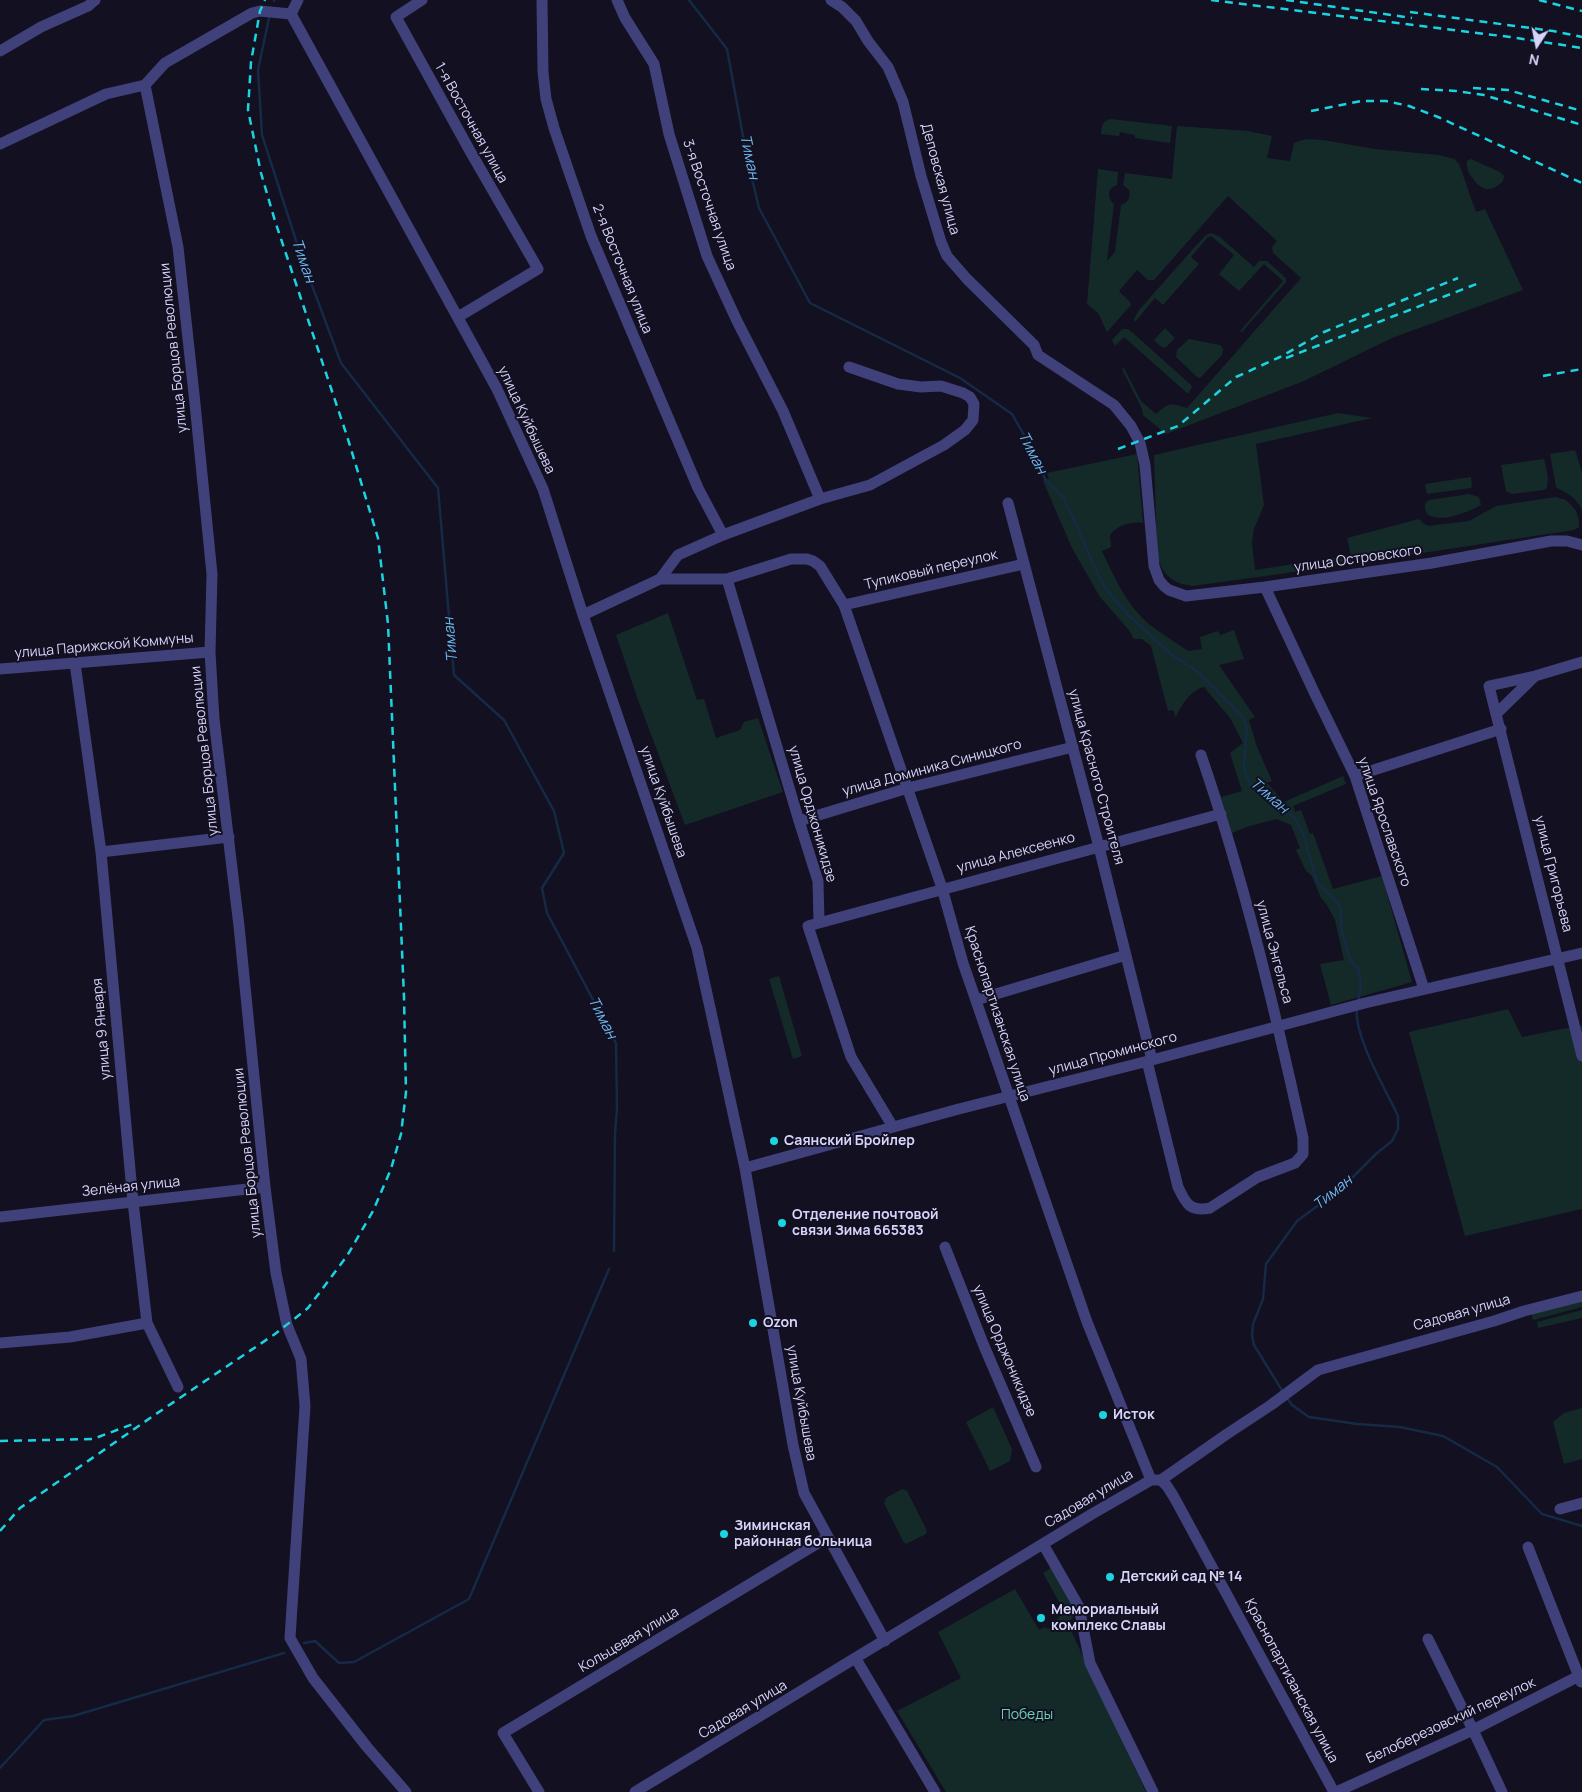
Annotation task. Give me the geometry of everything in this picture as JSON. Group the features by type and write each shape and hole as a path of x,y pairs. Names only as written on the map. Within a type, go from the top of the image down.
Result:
{"street":[{"path":"0,51 41,27 88,6 95,0"},
{"path":"0,144 106,94 144,85 165,64 252,13 260,11 291,14 298,0"},
{"name":"1-я Восточная улица","path":"422,0 396,17 470,152 538,269 458,316"},
{"name":"2-я Восточная улица","path":"542,0 543,72 546,99 554,128 595,245 694,479 723,536"},
{"name":"3-я Восточная улица","path":"617,0 625,18 654,64 669,134 707,256 737,321 783,411 820,499"},
{"name":"Деповская улица","path":"831,0 842,7 856,22 888,67 903,102 921,176 941,242 948,256 967,278 1034,345 1038,354 1114,404 1131,426 1141,449 1144,465 1154,566"},
{"name":"улица Куйбышева","path":"291,14 497,389 543,489 583,615 696,948 745,1168 793,1445 804,1494 885,1641"},
{"name":"улица Борцов Революции","path":"144,85 178,247 212,574 210,652 214,718 254,1060 265,1187 276,1273 287,1325 301,1359 306,1406 290,1638 313,1678 367,1747 406,1792"},
{"path":"660,578 678,554 820,499 870,485 944,445 965,430 974,417 974,404 963,393 941,386 921,387 898,384 849,367"},
{"name":"улица Красного Строителя","path":"1008,503 1100,846 1178,1187 1184,1199 1192,1208 1201,1210 1210,1208"},
{"name":"улица Островского","path":"1154,566 1159,580 1164,586 1169,590 1186,596 1266,587 1432,563 1551,541 1568,541 1581,544"},
{"name":"Краснопартизанская улица","path":"727,578 791,559 813,561 825,573 844,605 942,888 963,963 1087,1322 1156,1480 1168,1486 1335,1792"},
{"name":"Тупиковый переулок","path":"844,605 1024,564"},
{"path":"583,615 660,578 727,578"},
{"name":"улица Орджоникидзе","path":"727,578 818,881 819,923 808,926 851,1057 893,1127"},
{"name":"улица Ярославского","path":"1266,587 1355,776 1424,989"},
{"name":"улица Парижской Коммуны","path":"0,670 210,652"},
{"path":"1496,714 1535,676 1582,662"},
{"name":"улица 9 Января","path":"75,663 101,852 133,1202 148,1323 178,1387"},
{"name":"улица Григорьева","path":"1535,676 1489,686 1559,958 1582,1056"},
{"path":"1355,776 1501,730"},
{"name":"улица Доминика Синицкого","path":"799,821 908,788 1073,747"},
{"name":"улица Энгельса","path":"1201,756 1221,814 1278,1025 1304,1149 1296,1163 1258,1177 1210,1208"},
{"name":"улица Алексеенко","path":"819,923 942,888 1221,814"},
{"path":"101,852 229,838"},
{"path":"1424,989 1582,953"},
{"path":"976,1000 1126,955"},
{"name":"улица Проминского","path":"745,1168 893,1127 1150,1061 1278,1025 1424,989"},
{"name":"Зелёная улица","path":"0,1217 265,1187"},
{"name":"улица Орджоникидзе","path":"944,1247 1036,1467"},
{"name":"Садовая улица","path":"635,1792 1043,1544 1156,1480 1272,1405 1318,1370 1582,1296"},
{"path":"0,1343 70,1337 148,1323"},
{"path":"1560,1509 1582,1503"},
{"name":"Кольцевая улица","path":"539,1792 503,1733 828,1537"},
{"path":"1043,1544 1079,1607 1090,1663 1153,1792"},
{"path":"1528,1546 1580,1680"},
{"path":"1428,1639 1474,1730 1502,1792"},
{"path":"856,1659 935,1792"},
{"name":"Белоберезовский переулок","path":"1335,1792 1580,1680"}],"green space":[{"path":"1111,119 1172,126 1170,143 1135,138 1135,135 1120,132 1119,136 1101,134 1103,124"},
{"path":"1177,126 1248,131 1272,136 1267,158 1290,161 1294,143 1306,139 1375,149 1439,155 1454,159 1459,164 1476,212 1485,209 1523,290 1392,338 1304,381 1166,434 1143,415 1142,409 1122,369 1124,368 1141,401 1156,414 1164,407 1170,405 1187,408 1301,278 1273,253 1272,247 1277,241 1228,196 1154,280 1148,280 1137,270 1119,291 1131,305 1107,332 1098,313 1087,304 1098,169 1118,172 1117,185 1111,188 1109,193 1110,199 1114,204 1107,261 1115,252 1121,205 1127,201 1130,193 1123,185 1125,173 1172,179"},
{"path":"1471,159 1500,172 1504,176 1503,181 1494,188 1482,188 1468,171 1467,161"},
{"path":"1211,233 1220,237 1254,267 1259,261 1267,261 1286,278 1286,282 1242,332 1240,331 1283,281 1264,264 1239,291 1219,274 1234,255 1211,236 1191,257 1199,264 1163,305 1155,298 1135,322 1134,319 1139,310 1206,235"},
{"path":"1165,328 1175,338 1165,348 1154,340"},
{"path":"1122,329 1128,329 1133,333 1191,385 1192,387 1188,394 1124,337 1115,346 1112,340"},
{"path":"1189,339 1220,345 1223,349 1222,355 1200,378 1176,357 1177,350"},
{"path":"1338,413 1372,418 1256,444 1264,505 1254,529 1252,542 1255,570 1351,555 1347,538 1419,519 1429,526 1469,521 1496,506 1555,497 1566,500 1576,511 1579,527 1574,530 1193,586 1179,583 1168,576 1161,566 1157,552 1154,455"},
{"path":"1575,450 1582,472 1582,510 1574,498 1556,487 1550,454"},
{"path":"1137,454 1143,523 1129,523 1121,526 1110,535 1111,547 1102,551 1116,581 1134,609 1150,625 1188,651 1202,649 1200,637 1218,631 1220,635 1234,630 1244,659 1219,665 1255,717 1249,720 1257,747 1272,781 1267,783 1284,802 1343,776 1346,784 1293,806 1295,812 1301,810 1310,834 1313,833 1333,889 1382,876 1412,982 1331,1005 1320,964 1344,960 1335,920 1321,898 1312,876 1306,871 1296,850 1300,848 1291,825 1277,819 1246,827 1232,833 1221,797 1242,791 1230,753 1243,743 1230,718 1204,687 1199,688 1187,699 1176,718 1173,710 1168,711 1151,646 1142,639 1134,639 1128,629 1100,597 1072,548 1043,481 1049,479 1047,473"},
{"path":"1544,459 1548,477 1547,488 1512,494 1506,491 1501,465"},
{"path":"1471,477 1471,488 1427,494 1425,484"},
{"path":"1469,494 1479,497 1481,505 1454,516 1440,518 1427,514 1425,504 1429,500"},
{"path":"668,613 697,700 704,699 716,738 740,730 744,722 758,718 783,792 685,825 616,635"},
{"path":"779,976 802,1056 793,1059 769,979"},
{"path":"1508,1009 1522,1037 1582,1025 1582,1209 1465,1236 1409,1032"},
{"path":"1582,1299 1582,1307 1533,1320 1531,1312"},
{"path":"1582,1310 1582,1318 1538,1328 1537,1322"},
{"path":"993,1407 1012,1449 1010,1461 990,1471 966,1422"},
{"path":"1582,1408 1582,1459 1564,1464 1553,1422 1564,1413"},
{"path":"902,1489 907,1491 927,1531 926,1534 906,1544 884,1503 886,1498"},
{"name":"Победы","path":"1051,1568 1076,1612 1068,1624 1146,1792 946,1792 897,1711 961,1678 938,1632 1015,1589 1039,1630 1045,1627 1048,1629 1058,1623 1056,1621 1064,1611 1043,1573"}],"waterway":[{"name":"Тиман","path":"689,0 727,49 747,158 759,208 810,303 960,378 1012,414 1036,456 1045,479 1064,498 1101,581 1113,598 1128,615 1172,655 1198,672 1243,717 1247,728 1244,766 1246,775 1251,785 1295,818 1304,836 1317,882 1339,905 1341,910 1341,930 1351,961 1358,968 1361,985 1358,1002"},
{"name":"Тиман","path":"269,18 258,70 262,135 301,256 341,363 438,488 454,675 504,720 554,811 564,853 542,888 547,913 616,1043 617,1108 614,1251"},
{"name":"Тиман","path":"1283,1392 1254,1345 1252,1335 1253,1324 1263,1299 1266,1264 1297,1221 1343,1187 1377,1153 1392,1141 1398,1129 1398,1116 1360,1033 1357,1008"},
{"path":"304,1643 315,1641 339,1663 354,1662 469,1599 609,1269"},
{"name":"Тиман","path":"1287,1398 1292,1405 1309,1417 1357,1424 1400,1427 1443,1436 1497,1467 1542,1514 1582,1526"},
{"path":"0,1768 44,1720 73,1716 284,1653"}],"railway":[{"path":"0,1531 20,1508 275,1334 308,1308 347,1256 373,1211 391,1169 401,1134 406,1092 404,997 388,624 378,538 347,436 275,221 261,173 248,110 251,62 260,11 265,0"},
{"path":"1211,0 1510,37 1582,48"},
{"path":"1286,0 1412,18"},
{"path":"1539,0 1582,11"},
{"path":"1410,12 1553,31 1582,37"},
{"path":"1473,88 1508,90 1582,111"},
{"path":"1421,89 1484,95 1582,125"},
{"path":"1311,111 1361,101 1386,101 1409,106 1438,117 1582,183"},
{"path":"1118,449 1178,426 1236,377 1280,357 1324,332 1458,278"},
{"path":"1286,358 1479,283"},
{"path":"1543,376 1582,369"},
{"path":"0,1441 93,1439 133,1424"}],"place":[{"name":"Саянский Бройлер","path":"774,1141"},
{"name":"Отделение почтовой связи Зима 665383","path":"782,1223"},
{"name":"Ozon","path":"753,1323"},
{"name":"Исток","path":"1103,1415"},
{"name":"Зиминская районная больница","path":"724,1534"},
{"name":"Детский сад № 14","path":"1110,1577"},
{"name":"Мемориальный комплекс Славы","path":"1041,1618"}]}
